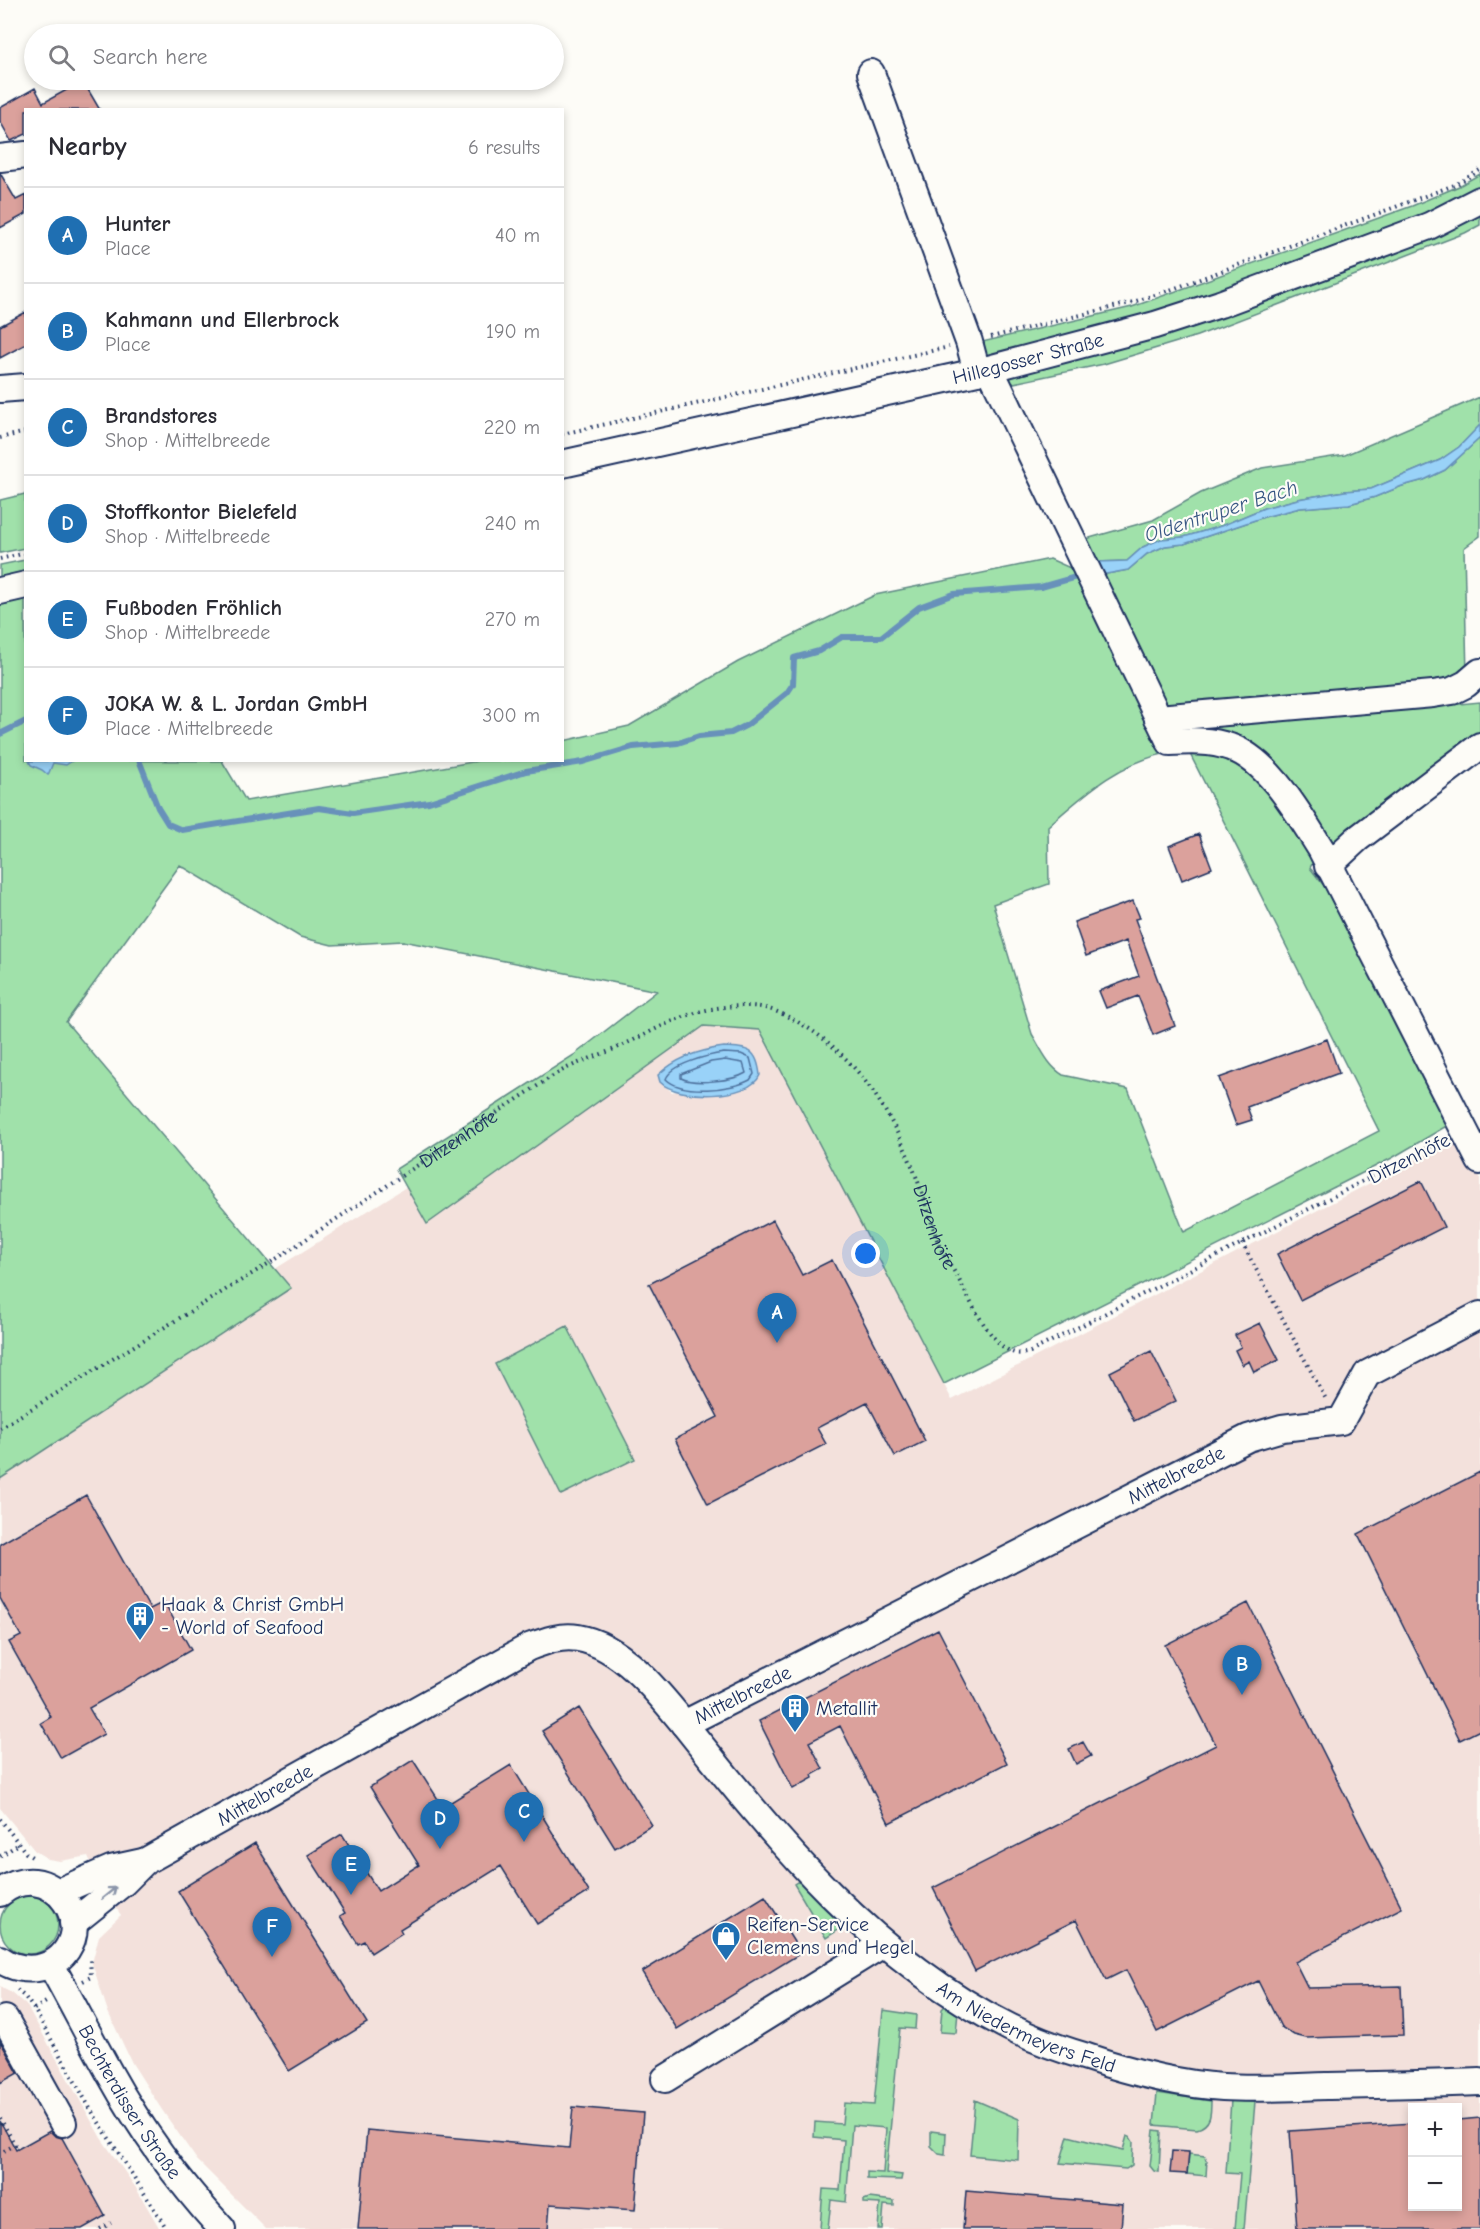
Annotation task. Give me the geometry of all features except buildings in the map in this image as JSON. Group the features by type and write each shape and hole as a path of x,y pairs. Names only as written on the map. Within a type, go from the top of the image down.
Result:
{"street":[{"path":"871,73 969,342 1158,718 1433,694 1452,691 1466,684 1480,672"},
{"path":"0,158 24,155"},
{"name":"Hillegosser Straße","path":"564,464 983,370 1155,325 1221,304 1429,226 1480,200"},
{"path":"0,389 24,387"},
{"path":"0,591 24,585"},
{"name":"Ditzenhöfe","path":"1158,718 1170,742 1206,742 1229,746 1246,755 1262,767 1295,810 1321,849 1464,1129"},
{"path":"1328,866 1357,839 1480,746"},
{"path":"1464,1129 1480,1161"},
{"name":"Mittelbreede","path":"144,1862 508,1658 549,1640 578,1637 606,1649 636,1670 684,1724 1248,1438 1276,1429 1341,1422 1367,1374 1480,1315"},
{"name":"Am Niedermeyers Feld","path":"684,1724 806,1870 837,1902 909,1966 963,2002 1009,2028 1051,2046 1121,2069 1192,2084 1223,2087 1480,2082"},
{"path":"58,1892 111,1869 144,1862"},
{"path":"73,1923 124,1882 144,1862"},
{"path":"0,1959 17,1969 34,1970 51,1965 64,1954 72,1940 73,1923 69,1906 58,1892 42,1883 24,1882 2,1885"},
{"path":"665,2079 883,1944"},
{"name":"Bechterdisser Straße","path":"51,1965 110,2075 148,2136 184,2186 222,2229"},
{"path":"0,2022 5,2019 63,2123"}],"path":[{"path":"564,434 969,342 1130,303 1457,184 1480,170"},
{"path":"0,438 24,432"},
{"path":"0,559 24,553"},
{"name":"Ditzenhöfe","path":"0,1428 276,1259 554,1075 659,1026 698,1011 752,1006 787,1015 822,1037 852,1064 876,1094 891,1122 922,1191 940,1246 970,1303 1006,1349 1018,1354 1030,1352 1464,1129"},
{"path":"1242,1243 1317,1386"},
{"path":"0,1856 19,1844"},
{"path":"14,1988 25,1996 34,2009 91,2110 166,2229"},
{"path":"0,2118 15,2145 0,2154"},
{"path":"100,2229 111,2223"}],"shaded area":[{"path":"704,1026 760,1030 952,1400 1426,1154 1474,1132 1480,1144 1480,2229 266,2229 197,2160 132,2063 108,2012 92,1963 99,1936 121,1915 104,1891 88,1856 60,1861 48,1859 35,1851 0,1808 0,1479 290,1289 275,1269 406,1187 427,1223","holes":["755,1055 760,1075 672,1092 660,1082 664,1070 688,1056"]},
{"path":"0,1987 12,1993 27,2006 101,2138 136,2188 160,2229 0,2229"}],"green space":[{"path":"1480,174 1480,188 1426,217 1197,300 1101,331 982,358 982,342 1132,307 1412,206 1459,186"},
{"path":"1480,212 1480,225 1465,233 1197,336 1104,364 1009,384 1009,377 1018,371"},
{"path":"1480,397 1480,425 1459,447 1440,460 1371,489 1298,499 1264,508 1221,526 1184,537 1161,539 1143,547 1127,561 1096,562 1086,539 1153,520 1201,493 1262,468 1345,455"},
{"path":"1480,438 1480,536 1464,548 1467,676 1168,711 1101,575 1128,570 1147,554 1165,546 1184,544 1264,517 1300,508 1349,504 1424,480 1445,470"},
{"path":"24,494 24,548 0,553 0,500"},
{"path":"1050,559 1077,571 1167,753 1133,764 1103,781 1048,826 1049,884 993,904 1032,1034 1049,1062 1063,1075 1128,1089 1184,1232 1379,1131 1189,752 1231,755 1255,773 1317,854 1310,868 1339,905 1450,1124 1392,1158 944,1384 760,1030 704,1026 427,1224 396,1169 574,1055 657,991 403,941 332,945 300,937 180,865 66,1022 291,1288 0,1479 0,600 24,595 24,762 223,762 246,801 472,762 564,762 564,741 629,726 738,662 875,595"},
{"path":"24,560 24,573 0,579 0,565"},
{"path":"1480,702 1480,737 1349,835 1330,844 1268,762 1193,729"},
{"path":"567,1326 635,1459 561,1495 495,1364"},
{"path":"802,1883 839,1922 840,1929 826,1938 794,1884"},
{"path":"29,1896 45,1901 53,1909 58,1925 53,1941 45,1949 29,1954 13,1949 5,1941 0,1925 5,1909 13,1901"},
{"path":"946,2005 958,2012 956,2033 940,2032 942,2009"},
{"path":"883,2010 916,2015 915,2029 900,2028 886,2173 902,2175 901,2180 867,2179 867,2172 883,2173 886,2128 852,2125 846,2202 831,2200 828,2229 820,2229 823,2189 840,2190 844,2140 814,2137 815,2122 842,2124 844,2103 874,2105"},
{"path":"1157,2093 1211,2101 1208,2122 1197,2129 1154,2125"},
{"path":"975,2100 1019,2119 1018,2160 970,2155"},
{"path":"1231,2100 1255,2102 1244,2229 1235,2229 1240,2174 1226,2173"},
{"path":"1154,2130 1161,2131 1159,2172 1154,2171 1150,2166"},
{"path":"931,2131 946,2133 945,2155 939,2154 931,2146"},
{"path":"1068,2136 1123,2150 1127,2136 1130,2137 1133,2142 1132,2165 1126,2169 1060,2163"},
{"path":"1189,2154 1205,2156 1206,2176 1187,2174"},
{"path":"869,2198 894,2201 894,2206 884,2205 882,2229 878,2229 880,2204 864,2203 864,2200"}],"water":[{"path":"1480,425 1480,438 1445,470 1424,480 1349,504 1300,508 1264,517 1184,544 1165,546 1147,554 1128,570 1101,575 1096,562 1127,561 1143,547 1161,539 1184,537 1221,526 1264,508 1298,499 1371,489 1440,460 1459,447"},
{"path":"30,762 70,762 66,765 53,763 48,775"},
{"path":"724,1047 746,1049 754,1055 760,1075 754,1083 743,1089 713,1095 681,1092 660,1082 658,1075 680,1059 706,1050"}],"waterway":[{"name":"Oldentruper Bach","path":"140,762 158,808 168,824 182,830 319,808 353,813 429,802 526,771 583,762 633,747 678,743 699,736 731,733 747,725 787,693 793,684 794,658 819,651 842,637 881,637 919,607 954,594 1041,587 1083,575"},
{"name":"Oldentruper Bach","path":"0,734 24,722"}],"place":[{"name":"Hunter","path":"777,1343"},
{"name":"Haak & Christ GmbH - World of Seafood","path":"140,1642"},
{"name":"Kahmann und Ellerbrock","path":"1242,1695"},
{"name":"Metallit","path":"795,1734"},
{"name":"Brandstores","path":"524,1842"},
{"name":"Stoffkontor Bielefeld","path":"440,1849"},
{"name":"Fußboden Fröhlich","path":"351,1895"},
{"name":"JOKA W. & L. Jordan GmbH","path":"272,1957"},
{"name":"Reifen-Service Clemens und Hegel","path":"726,1962"}]}
